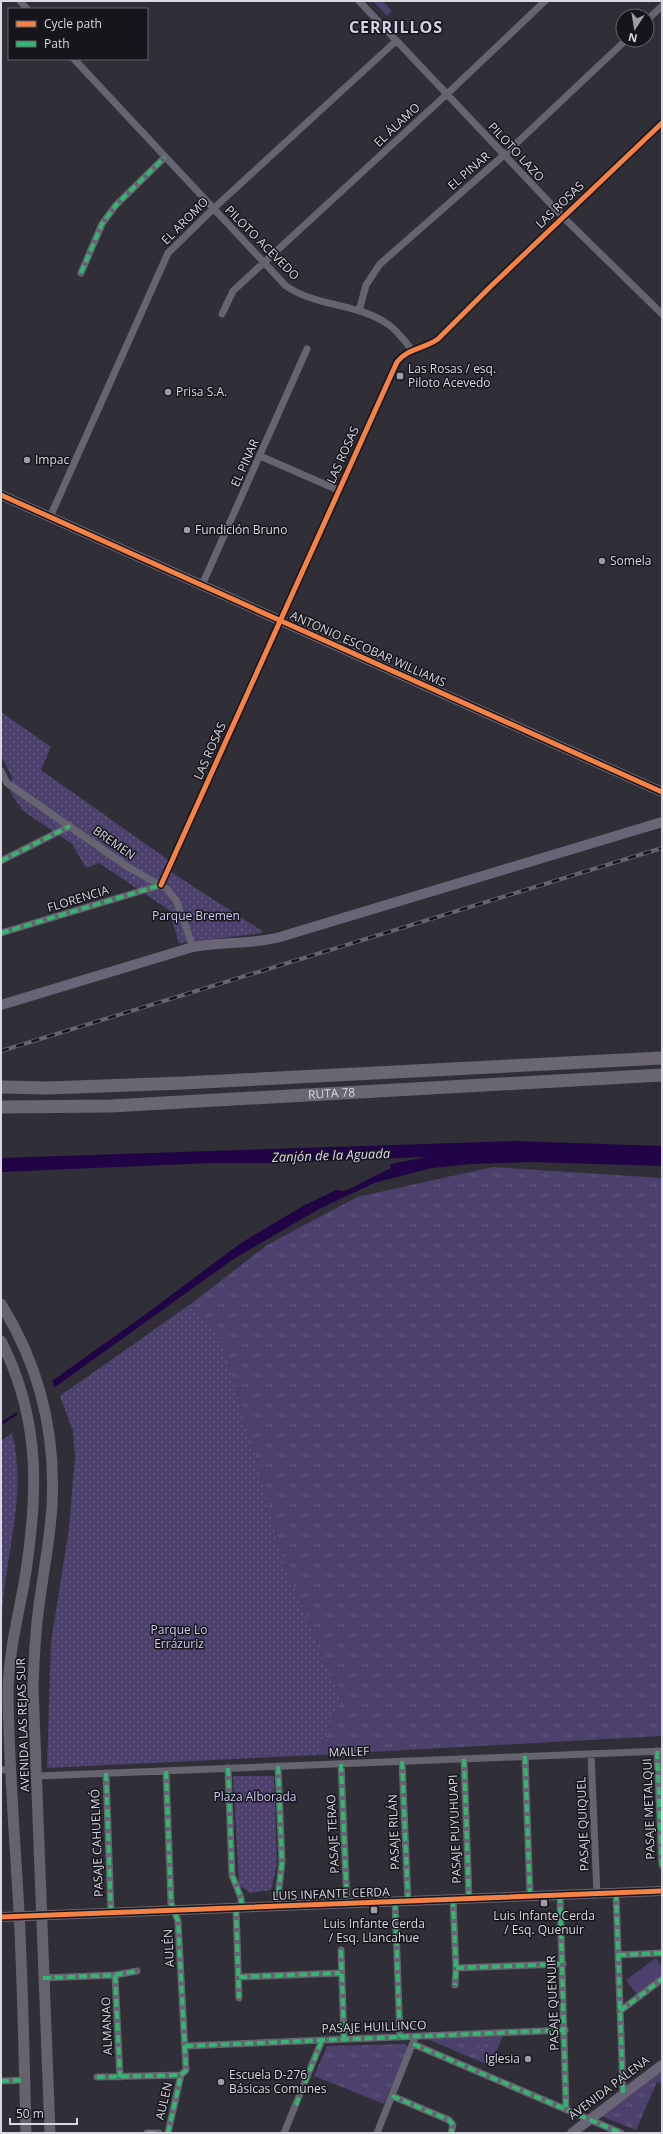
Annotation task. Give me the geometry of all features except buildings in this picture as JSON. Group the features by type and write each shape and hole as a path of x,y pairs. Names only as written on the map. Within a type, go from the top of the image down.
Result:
{"highway":[{"name":"RUTA 78","path":"1,1087 48,1088 183,1083 662,1058"},
{"name":"RUTA 78","path":"1,1107 111,1106 662,1075"}],"main road":[{"name":"AVENIDA LAS REJAS SUR","path":"1,1304 23,1344 37,1380 48,1423 52,1459 52,1509 36,1625 34,1658 34,1748 38,1776 43,1978 50,2133"},
{"name":"AVENIDA LAS REJAS SUR","path":"1,1341 16,1375 26,1410 33,1446 35,1485 31,1535 10,1664 6,1770 20,1916 26,2133"}],"street":[{"name":"PILOTO LAZO","path":"359,1 563,217 662,314"},
{"name":"EL ÁLAMO","path":"222,314 231,294 545,1"},
{"name":"EL AROMO","path":"50,517 166,257 213,209 396,41"},
{"name":"EL PINAR","path":"359,311 366,285 380,264 504,155 618,48"},
{"name":"PILOTO ACEVEDO","path":"75,60 286,286 295,292 359,311 389,325 412,350"},
{"name":"LAS ROSAS","path":"161,885 397,362 403,355 412,350 428,345 438,339 662,123"},
{"path":"81,273 94,239 107,217 116,205 164,157"},
{"name":"EL PINAR","path":"202,585 307,349"},
{"path":"260,456 338,490"},
{"name":"ANTONIO ESCOBAR WILLIAMS","path":"1,495 662,792"},
{"name":"BREMEN","path":"1,771 4,783 134,870 170,891 176,900 193,947"},
{"path":"1,1005 193,947 213,944 251,943 275,938 662,822"},
{"path":"1,861 70,826"},
{"name":"FLORENCIA","path":"1,933 161,885"},
{"name":"MAILEF","path":"38,1776 660,1751"},
{"name":"PASAJE METALQUI","path":"660,1751 662,1865"},
{"name":"PASAJE QUIQUEL","path":"591,1754 597,1894"},
{"path":"525,1756 530,1896"},
{"name":"PASAJE PUYUHUAPI","path":"464,1759 469,1899"},
{"name":"PASAJE RILÁN","path":"402,1761 408,1901"},
{"name":"PASAJE TERAO","path":"341,1764 347,1904"},
{"path":"277,1906 282,1862 278,1766"},
{"path":"228,1768 232,1875 241,1898 239,1908 239,1998"},
{"name":"AULÉN","path":"166,1771 171,1904 178,1921 186,2072 181,2075"},
{"name":"PASAJE CAHUELMÓ","path":"106,1773 111,1913"},
{"name":"LUIS INFANTE CERDA","path":"1,1917 662,1892"},
{"path":"616,1893 623,2093"},
{"name":"PASAJE QUENUIR","path":"560,1895 565,2030 566,2109"},
{"name":"PASAJE PUYUHUAPI","path":"453,1900 456,1968 455,1985"},
{"path":"395,1902 400,2037"},
{"path":"341,1950 340,1973 344,2039"},
{"path":"618,1955 662,1953"},
{"path":"456,1968 563,1964"},
{"path":"43,1978 116,1975 137,1971"},
{"path":"239,1977 340,1973"},
{"name":"ALMANAO","path":"116,1975 120,2077"},
{"path":"620,2010 662,1979"},
{"name":"PASAJE HUILLINCO","path":"184,2046 565,2030"},
{"path":"377,2133 416,2036"},
{"path":"284,2133 322,2040"},
{"name":"PASAJE HUILLINCO","path":"413,2044 621,2133"},
{"name":"AVENIDA PALENA","path":"572,2133 662,2065"},
{"path":"97,2077 181,2075"},
{"name":"AULEN","path":"168,2133 181,2075"},
{"path":"1,2081 25,2080"},
{"path":"392,2096 449,2120 453,2125 451,2133"},
{"path":"147,2133 159,2133"}],"green space":[{"path":"373,1 382,1 392,11 387,16"},
{"name":"Parque Bremen","path":"1,712 51,747 41,770 174,864 171,872 262,931 262,933 179,943 169,910 99,863 86,868 72,844 23,811 10,792 12,777 1,756"},
{"path":"493,1167 662,1178 662,1736 317,1755 341,1699 282,1559 259,1468 222,1342 192,1303 267,1245 357,1197"},
{"name":"Parque Lo Errázuriz","path":"192,1303 222,1342 259,1468 282,1559 341,1699 317,1755 47,1768 51,1642 69,1528 75,1457 73,1431 60,1396"},
{"path":"12,1433 16,1452 16,1508 4,1589 1,1632 1,1441"},
{"name":"Plaza Alborada","path":"233,1776 274,1776 277,1865 271,1890 250,1893 239,1885"},
{"path":"656,1958 662,1967 662,1977 637,1995 626,1980"},
{"path":"503,2036 490,2066 428,2039"},
{"path":"479,2042 488,2045 484,2056 475,2052"},
{"path":"406,2044 408,2048 384,2104 314,2076 327,2046"},
{"path":"662,2071 662,2084 657,2082 636,2130 601,2116"}],"water":[{"name":"Zanjón de la Aguada","path":"514,1141 662,1146 662,1166 532,1162 471,1164 432,1168 374,1183 319,1209 232,1260 55,1387 52,1381 146,1314 241,1243 303,1206 336,1190 345,1191 391,1168 390,1164 428,1157 267,1163 211,1163 1,1172 1,1158"}],"waterway":[{"path":"1,1424 16,1414"}],"railway":[{"path":"1,1051 662,848"}],"marked path":[{"path":"81,273 102,224 116,205 165,157"},
{"path":"1,861 70,826"},
{"path":"1,933 161,885"},
{"path":"657,1751 662,1865"},
{"path":"525,1756 530,1896"},
{"path":"464,1759 469,1899"},
{"path":"402,1761 408,1901"},
{"path":"341,1764 347,1904"},
{"path":"277,1906 282,1862 278,1766"},
{"path":"228,1768 232,1875 241,1898 242,1908"},
{"path":"166,1771 171,1903 178,1921 186,2070 181,2075"},
{"path":"106,1773 111,1913"},
{"path":"616,1893 623,2093"},
{"path":"560,1895 566,2109"},
{"path":"453,1899 456,1968 455,1985"},
{"path":"395,1902 400,2037"},
{"path":"236,1908 239,1998"},
{"path":"341,1950 344,2039"},
{"path":"618,1955 662,1953"},
{"path":"456,1968 563,1964"},
{"path":"43,1978 115,1975 137,1971"},
{"path":"239,1977 340,1973"},
{"path":"115,1975 120,2077"},
{"path":"620,2011 662,1979"},
{"path":"185,2046 565,2030"},
{"path":"296,2105 322,2040"},
{"path":"413,2044 621,2133"},
{"path":"97,2077 181,2075"},
{"path":"168,2133 181,2075"},
{"path":"1,2081 25,2080"},
{"path":"392,2096 449,2120 453,2125 451,2133"},
{"path":"147,2133 159,2133"}],"cycle path":[{"path":"161,885 397,362 401,357 411,351 438,339 490,287 662,123"},
{"path":"1,495 662,792"},
{"path":"1,1917 662,1891"}],"place":[{"name":"Las Rosas / esq. Piloto Acevedo","path":"400,376"},
{"name":"Prisa S.A.","path":"168,392"},
{"name":"Impac","path":"27,460"},
{"name":"Fundición Bruno","path":"187,530"},
{"name":"Somela","path":"602,561"},
{"name":"Luis Infante Cerda / Esq. Quenuir","path":"544,1903"},
{"name":"Luis Infante Cerda / Esq. Llancahue","path":"374,1910"},
{"name":"Iglesia","path":"528,2059"},
{"name":"Escuela D-276 Básicas Comunes","path":"221,2082"}],"district":[{"name":"CERRILLOS","path":"396,27"}]}
